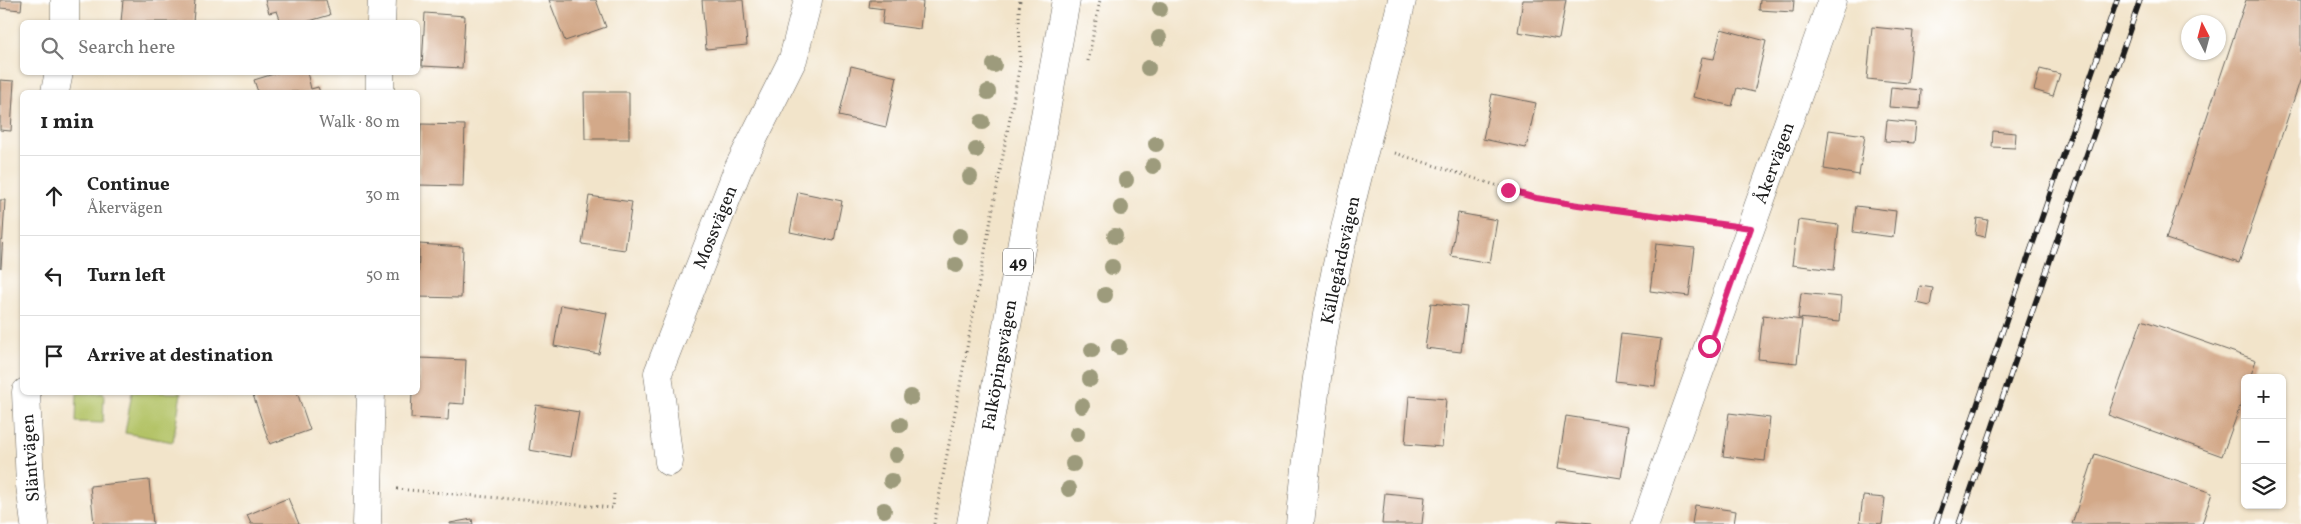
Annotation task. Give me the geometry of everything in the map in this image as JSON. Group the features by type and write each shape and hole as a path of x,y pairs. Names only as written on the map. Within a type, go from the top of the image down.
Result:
{"street":[{"path":"65,0 65,20"},
{"path":"381,20 382,0"},
{"name":"Mossvägen","path":"669,462 658,373 738,169 793,60 808,0"},
{"name":"Falköpingsvägen","path":"971,524 1066,0"},
{"name":"Källegårdsvägen","path":"1300,524 1314,396 1324,332 1336,272 1402,0"},
{"name":"Åkervägen","path":"1645,524 1832,0"},
{"path":"55,90 58,75"},
{"path":"380,75 380,90"},
{"name":"Släntvägen","path":"26,395 30,485 35,524"},
{"path":"367,524 371,395"}],"path":[{"path":"934,524 1020,64 1020,0"},
{"path":"1367,144 1536,198 1751,228"},
{"path":"396,489 613,508 614,494"}],"green space":[{"path":"77,395 104,395 103,423 76,422"},
{"path":"131,395 181,395 173,442 125,433"}],"building":[{"path":"0,0 22,0 21,10 0,8"},
{"path":"123,0 195,0 193,20 121,20"},
{"path":"265,0 326,0 330,15 313,20 280,20 277,11 269,13"},
{"path":"549,0 596,0 606,27 565,41"},
{"path":"702,0 743,0 747,45 706,49"},
{"path":"870,0 913,0 923,2 920,29 882,24 884,9 869,7"},
{"path":"1523,0 1566,0 1559,39 1518,32"},
{"path":"1760,0 1794,0 1793,12 1759,10"},
{"path":"2246,0 2301,0 2301,78 2239,263 2166,239"},
{"path":"425,13 465,16 462,68 422,66"},
{"path":"1872,27 1913,31 1908,83 1867,79"},
{"path":"1721,29 1766,41 1754,92 1737,88 1732,106 1693,97 1702,57 1714,59"},
{"path":"851,66 897,77 886,127 839,116"},
{"path":"2040,69 2060,74 2053,96 2034,90"},
{"path":"270,75 308,75 311,89 318,87 319,90 257,90 254,80"},
{"path":"0,80 14,81 11,131 0,130"},
{"path":"1891,87 1921,90 1920,109 1889,107"},
{"path":"584,92 629,92 629,139 585,139"},
{"path":"1492,94 1536,103 1526,148 1483,139"},
{"path":"1887,120 1916,123 1914,143 1885,141"},
{"path":"421,124 465,125 463,186 420,185"},
{"path":"1829,130 1865,135 1859,175 1824,169"},
{"path":"1993,131 2016,133 2015,148 1992,147"},
{"path":"798,192 842,201 834,241 790,232"},
{"path":"589,196 632,202 625,250 582,244"},
{"path":"0,200 5,200 1,268 0,267"},
{"path":"1856,206 1896,211 1893,237 1853,232"},
{"path":"1458,213 1497,220 1490,263 1451,256"},
{"path":"1977,218 1988,220 1985,237 1975,235"},
{"path":"1798,220 1839,225 1834,270 1792,265"},
{"path":"420,244 463,247 461,298 420,297"},
{"path":"1656,244 1695,248 1689,296 1650,291"},
{"path":"1920,286 1933,288 1930,306 1917,303"},
{"path":"1801,293 1841,297 1839,322 1798,318"},
{"path":"1431,303 1467,307 1461,352 1425,348"},
{"path":"561,305 607,313 599,354 554,346"},
{"path":"1763,315 1802,320 1797,363 1758,359"},
{"path":"2142,320 2256,360 2251,374 2241,374 2241,404 2222,456 2108,415"},
{"path":"1621,334 1661,339 1655,386 1615,381"},
{"path":"420,358 466,360 464,404 449,403 448,420 411,418 412,395 420,395"},
{"path":"253,395 298,395 310,430 270,444"},
{"path":"1409,396 1446,399 1442,447 1405,444"},
{"path":"536,405 579,412 571,457 529,450"},
{"path":"1729,413 1770,418 1765,461 1723,456"},
{"path":"1566,416 1629,426 1621,478 1558,468"},
{"path":"2095,454 2212,493 2202,524 2072,524"},
{"path":"149,480 153,524 94,524 90,486"},
{"path":"1385,493 1425,497 1422,524 1382,524"},
{"path":"1863,496 1885,498 1882,524 1860,522"},
{"path":"288,498 299,524 251,524 247,515"},
{"path":"1695,505 1736,511 1734,524 1692,524"},
{"path":"472,519 473,524 450,524 450,523"},
{"path":"1558,520 1592,523 1592,524 1558,524"}],"railway":[{"path":"1936,524 2117,0"},
{"path":"1959,524 2140,0"}],"route":[{"path":"1508,190 1536,198 1578,205 1751,228 1709,346"}]}
